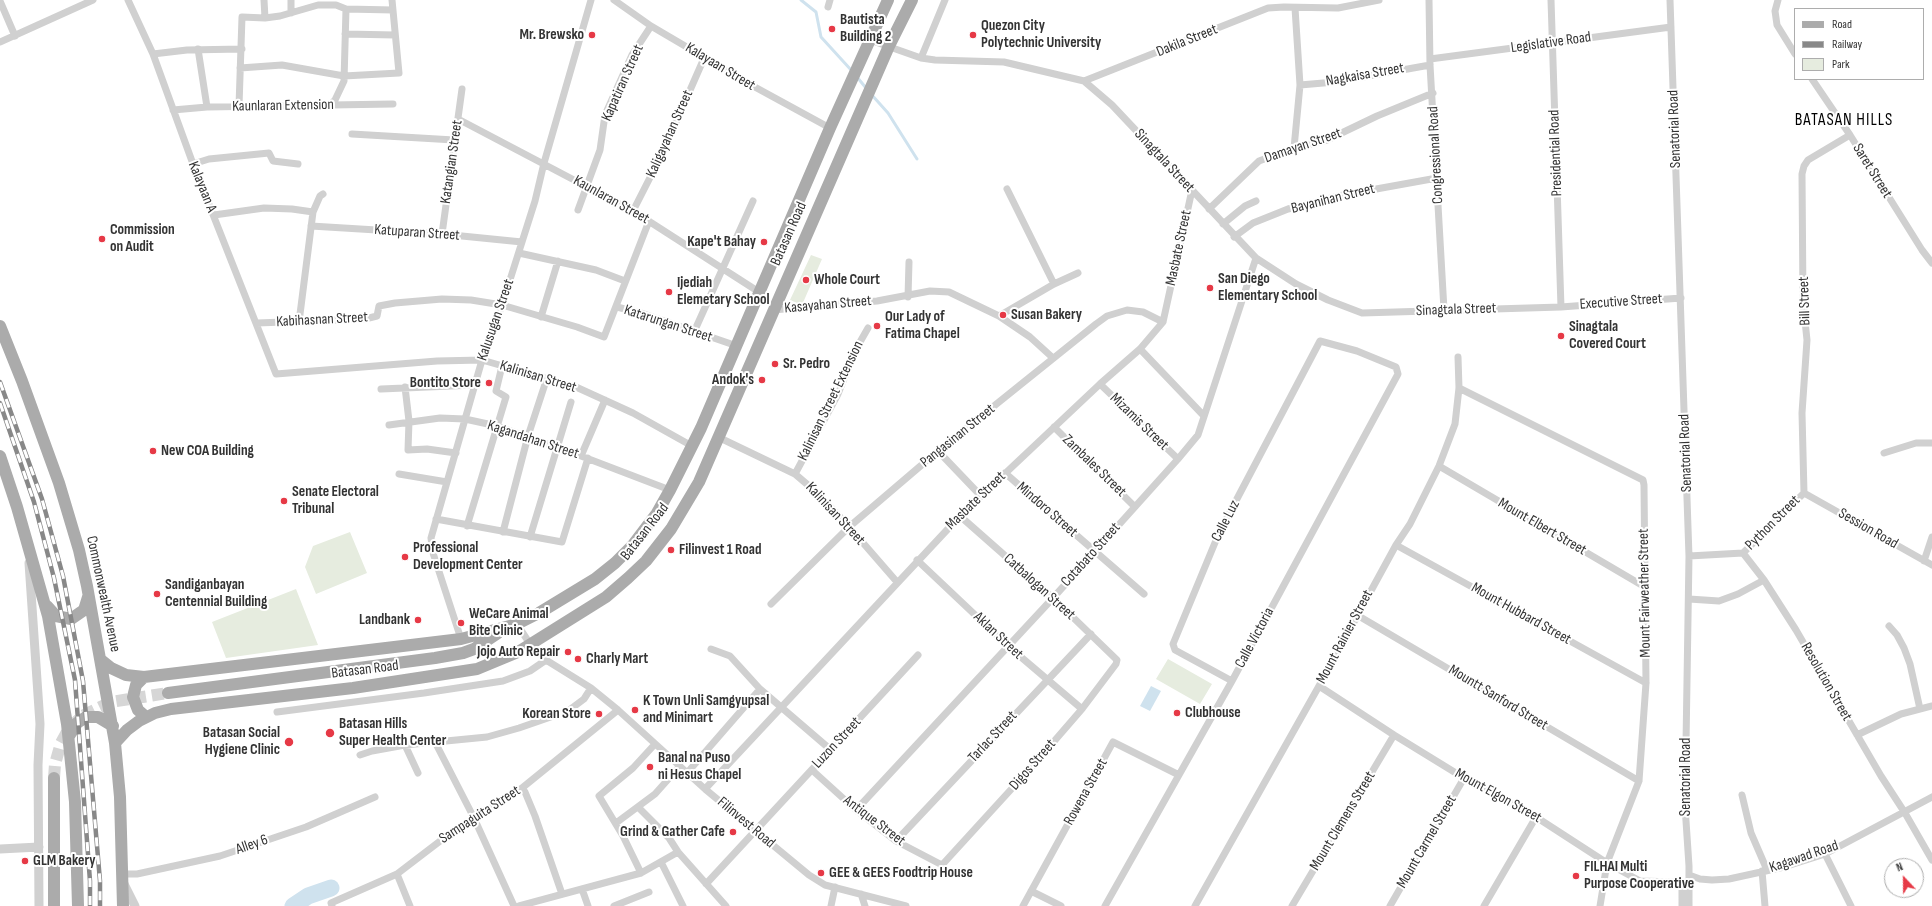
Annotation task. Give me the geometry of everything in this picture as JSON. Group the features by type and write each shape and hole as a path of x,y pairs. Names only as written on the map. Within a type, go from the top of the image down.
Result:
{"main road":[{"name":"Batasan Road","path":"101,660 111,668 126,675 144,677 461,639 504,629 517,624 574,592 615,563 632,546 670,490 692,446 737,346 830,128 888,0"},
{"name":"Batasan Road","path":"115,743 127,730 146,717 164,711 185,707 335,690 477,669 494,663 530,644 606,597 646,561 684,509 720,438 889,46 912,0"},
{"name":"Commonwealth Avenue","path":"0,326 25,388 58,483 79,550 87,586 115,743 120,797 124,906"},
{"path":"0,456 44,599 69,736 75,802 78,906"},
{"path":"44,599 49,609 56,616 71,619 81,614 87,606 87,586"},
{"path":"168,693 456,655 474,649 504,629"},
{"path":"144,677 136,685 133,697 136,706 146,717"},
{"path":"69,736 77,723 86,717 98,717 113,726"},
{"path":"54,778 54,906"}],"street":[{"path":"0,42 93,0"},
{"name":"Kalayaan A","path":"128,0 153,54 193,164 276,374"},
{"path":"264,0 265,18"},
{"path":"291,0 291,13"},
{"path":"240,68 282,65 344,76 399,73 392,0"},
{"name":"Kalusugan Street","path":"461,639 433,553 431,538 482,360 502,305 535,201 544,163 591,0"},
{"name":"Kalayaan Street","path":"614,0 651,26 705,56 753,86 830,128"},
{"path":"921,58 945,0"},
{"path":"1284,3 1295,8 1338,8 1379,0"},
{"name":"Congressional Road","path":"1429,0 1430,62 1433,93 1444,310"},
{"name":"Presidential Road","path":"1551,0 1561,307"},
{"name":"Senatorial Road","path":"1670,0 1689,556 1685,806 1689,875 1689,906"},
{"path":"1778,0 1775,11 1777,25 1794,52"},
{"path":"0,1 15,36"},
{"name":"Dakila Street","path":"1084,81 1284,3"},
{"path":"239,106 242,17 265,18 291,13 318,5 336,5 346,9 393,10"},
{"path":"1294,148 1300,85 1295,8"},
{"path":"330,105 341,89 344,76 346,9"},
{"name":"Kapatiran Street","path":"578,210 600,150 605,115 632,55 651,26"},
{"name":"Legislative Road","path":"1430,62 1552,43 1671,27"},
{"path":"345,34 395,35"},
{"name":"Sinagtala Street","path":"870,40 921,58 1004,62 1084,81 1112,105 1234,237 1256,258 1296,284 1328,300 1362,313 1561,307"},
{"path":"153,54 198,49 242,49"},
{"path":"198,49 208,107"},
{"name":"Kaligayahan Street","path":"633,211 662,154 705,56"},
{"name":"Nagkaisa Street","path":"1300,85 1342,81 1430,62"},
{"name":"Saret Street","path":"1813,80 1850,135 1922,250 1932,263"},
{"name":"Katangian Street","path":"442,234 462,89"},
{"name":"Damayan Street","path":"1209,209 1259,161 1294,148 1328,140 1377,116 1433,93"},
{"name":"Kaunlaran Extension","path":"173,110 239,106 393,104"},
{"name":"Kaunlaran Street","path":"458,119 633,211 759,292"},
{"path":"352,134 454,140"},
{"name":"Bill Street","path":"1804,493 1802,412 1807,340 1803,302 1802,174 1804,166 1808,160 1850,135"},
{"path":"193,164 209,159 269,153 273,161 298,164"},
{"name":"Bayanihan Street","path":"1234,237 1253,223 1288,210 1343,195 1437,178"},
{"path":"1007,189 1054,284"},
{"name":"Masbate Street","path":"705,788 917,560 960,516 1100,384 1140,349 1163,322 1192,190"},
{"path":"299,322 313,212 317,201 323,194"},
{"path":"694,332 753,201"},
{"path":"1223,224 1245,206 1256,201"},
{"path":"214,215 264,208 313,212"},
{"path":"625,282 649,221"},
{"name":"Katuparan Street","path":"311,226 442,234 522,242"},
{"name":"Katarungan Street","path":"518,253 596,270 625,282 617,307 644,314 737,346"},
{"name":"Cotabato Street","path":"856,810 1053,598 1198,435 1256,258"},
{"path":"541,317 558,261"},
{"path":"908,297 910,262"},
{"path":"999,316 1054,284 1078,273"},
{"name":"Kasayahan Street","path":"774,310 877,301 908,297 930,291 949,292 999,316 1030,337 1053,358"},
{"name":"Executive Street","path":"1561,307 1681,298"},
{"name":"Kabihasnan Street","path":"257,323 365,319 376,316 379,306 394,303 442,299 471,300 502,305 604,337 617,307"},
{"name":"Pangasinan Street","path":"771,604 849,527 938,451 1107,316 1118,311 1127,310 1143,312 1163,322"},
{"name":"Kalinisan Street Extension","path":"795,474 838,394 856,349 868,328"},
{"name":"Calle Victoria","path":"1105,906 1232,681 1398,374 1396,367 1357,351 1321,340"},
{"name":"Calle Luz","path":"1232,681 1175,650 1173,644 1219,533 1321,340"},
{"path":"1140,349 1204,416"},
{"name":"Mount Rainier Street","path":"1195,906 1319,686 1357,614 1396,545 1410,524 1439,466 1455,424 1459,388 1458,357"},
{"name":"Kalinisan Street","path":"276,374 437,360 482,360 576,387 633,412 692,446"},
{"path":"467,526 506,397 496,391 502,366"},
{"path":"503,532 528,436 547,378"},
{"name":"Mizamis Street","path":"1100,384 1178,459"},
{"path":"381,389 475,385"},
{"path":"406,387 409,421 408,450 427,449 456,452"},
{"name":"Mount Fairweather Street","path":"1459,388 1643,480 1646,683 1638,781 1607,863 1600,906"},
{"path":"436,519 467,526 562,542 585,457 605,400"},
{"path":"530,537 571,402"},
{"name":"Kagandahan Street","path":"390,425 409,421 440,418 465,419 497,426 585,457 670,490"},
{"name":"Zambales Street","path":"1054,427 1134,506"},
{"name":"Kalinisan Street","path":"720,438 795,474 818,494 897,582"},
{"path":"1884,453 1916,443 1932,443"},
{"path":"938,451 981,496"},
{"name":"Mount Elbert Street","path":"1439,466 1645,587"},
{"name":"Mindoro Street","path":"1005,473 1144,594"},
{"path":"399,474 447,482"},
{"name":"Python Street","path":"1743,553 1804,493"},
{"name":"Session Road","path":"1804,493 1932,566"},
{"name":"Catbalogan Street","path":"960,516 1053,598 1117,660"},
{"path":"1924,561 1932,537"},
{"path":"28,544 40,724 38,765 39,906"},
{"name":"Mount Hubbard Street","path":"1396,545 1646,683"},
{"path":"1689,556 1743,553"},
{"name":"Resolution Street","path":"1743,553 1764,580 1798,634 1932,860"},
{"name":"Aklan Street","path":"917,560 1008,646 1082,709"},
{"path":"1689,599 1719,600 1738,594 1764,580"},
{"name":"Mountt Sanford Street","path":"1357,614 1638,781"},
{"name":"Filinvest Road","path":"517,624 530,644 546,660 591,688 618,710 687,773 809,875 825,885 906,906"},
{"path":"1889,626 1897,635 1910,664 1920,709"},
{"name":"Tarlac Street","path":"896,841 1091,634"},
{"path":"711,649 730,656 760,689 831,750"},
{"name":"Luzon Street","path":"706,884 918,655"},
{"path":"277,712 503,681 530,671 546,660"},
{"name":"Digos Street","path":"942,865 1037,761 1082,709 1116,664 1117,660"},
{"name":"Mount Elgon Street","path":"1319,686 1394,735 1464,778 1536,817 1607,863 1640,881 1676,882 1682,888 1682,906"},
{"path":"360,755 372,751 404,745 487,737 568,711 584,699 591,688"},
{"path":"687,773 760,689"},
{"path":"335,690 339,703"},
{"path":"1857,735 1901,714 1932,706"},
{"name":"Sampaguita Street","path":"332,905 397,874 411,862 474,818 522,788 618,710"},
{"name":"Mount Clemens Street","path":"1292,906 1394,735"},
{"path":"436,742 474,818 514,906"},
{"name":"Rowena Street","path":"1023,906 1113,742 1179,775"},
{"path":"640,873 616,823 600,796 633,768 655,744"},
{"path":"404,745 418,773"},
{"path":"616,823 654,794 680,766"},
{"name":"Antique Street","path":"812,770 856,810 896,841 942,865"},
{"name":"Mount Carmel Street","path":"1390,906 1464,778"},
{"path":"522,788 535,816 562,894"},
{"path":"1742,795 1751,833 1764,871 1765,906"},
{"name":"Alley 6","path":"122,877 220,856 306,827 375,797"},
{"name":"Kagawad Road","path":"1689,875 1700,879 1729,879 1784,867 1825,854 1905,813 1932,797"},
{"path":"638,807 668,838 678,852 725,906"},
{"path":"1484,906 1536,817"},
{"path":"0,849 39,847"},
{"path":"519,906 640,873 678,852"},
{"path":"1825,854 1850,906"},
{"path":"661,862 683,906"},
{"path":"397,874 410,906"},
{"name":"Commonwealth Avenue","path":"122,877 135,906"},
{"path":"831,906 835,887"},
{"path":"582,889 588,906"},
{"path":"1031,891 1061,906"},
{"path":"614,906 649,892"},
{"path":"861,894 865,906"}],"green space":[{"name":"Whole Court","path":"811,255 822,259 802,305 790,300"},
{"path":"350,532 367,573 316,594 305,567 313,546"},
{"path":"296,589 318,645 226,658 212,622"},
{"path":"1168,659 1212,684 1200,704 1156,679"}],"water":[{"path":"1151,686 1161,691 1150,711 1140,706"}],"waterway":[{"path":"801,0 816,12 821,37 852,71"},
{"path":"857,77 866,88"},
{"path":"871,94 888,113 917,159"},
{"path":"293,906 308,896 331,888"}],"tunnel":[{"path":"54,778 55,764 61,743 68,730 82,716 111,702 168,693"}],"railway":[{"path":"0,382 42,499 63,576 83,681 100,881 100,906"},
{"path":"0,403 34,502 54,578 75,680 90,881 90,906"}],"place":[{"name":"Bautista Building 2","path":"832,29"},
{"name":"Mr. Brewsko","path":"592,35"},
{"name":"Quezon City Polytechnic University","path":"973,35"},
{"name":"Commission on Audit","path":"102,239"},
{"name":"Kape't Bahay","path":"764,242"},
{"name":"Whole Court","path":"806,280"},
{"name":"San Diego Elementary School","path":"1210,288"},
{"name":"Ijediah Elemetary School","path":"669,292"},
{"name":"Susan Bakery","path":"1003,315"},
{"name":"Our Lady of Fatima Chapel","path":"877,326"},
{"name":"Sinagtala Covered Court","path":"1561,336"},
{"name":"Sr. Pedro","path":"775,364"},
{"name":"Andok's","path":"762,380"},
{"name":"Bontito Store","path":"489,383"},
{"name":"New COA Building","path":"153,451"},
{"name":"Senate Electoral Tribunal","path":"284,501"},
{"name":"Filinvest 1 Road","path":"671,550"},
{"name":"Professional Development Center","path":"405,557"},
{"name":"Sandiganbayan Centennial Building","path":"157,594"},
{"name":"Landbank","path":"418,620"},
{"name":"WeCare Animal Bite Clinic","path":"461,623"},
{"name":"Jojo Auto Repair","path":"568,652"},
{"name":"Charly Mart","path":"578,659"},
{"name":"K Town Unli Samgyupsal and Minimart","path":"635,710"},
{"name":"Clubhouse","path":"1177,713"},
{"name":"Korean Store","path":"599,714"},
{"name":"Batasan Hills Super Health Center","path":"330,733"},
{"name":"Batasan Social Hygiene Clinic","path":"289,742"},
{"name":"Banal na Puso ni Hesus Chapel","path":"650,767"},
{"name":"Grind & Gather Cafe","path":"733,832"},
{"name":"GLM Bakery","path":"25,861"},
{"name":"GEE & GEES Foodtrip House","path":"821,873"},
{"name":"FILHAI Multi Purpose Cooperative","path":"1576,876"}],"district":[{"name":"BATASAN HILLS","path":"1844,121"}]}
